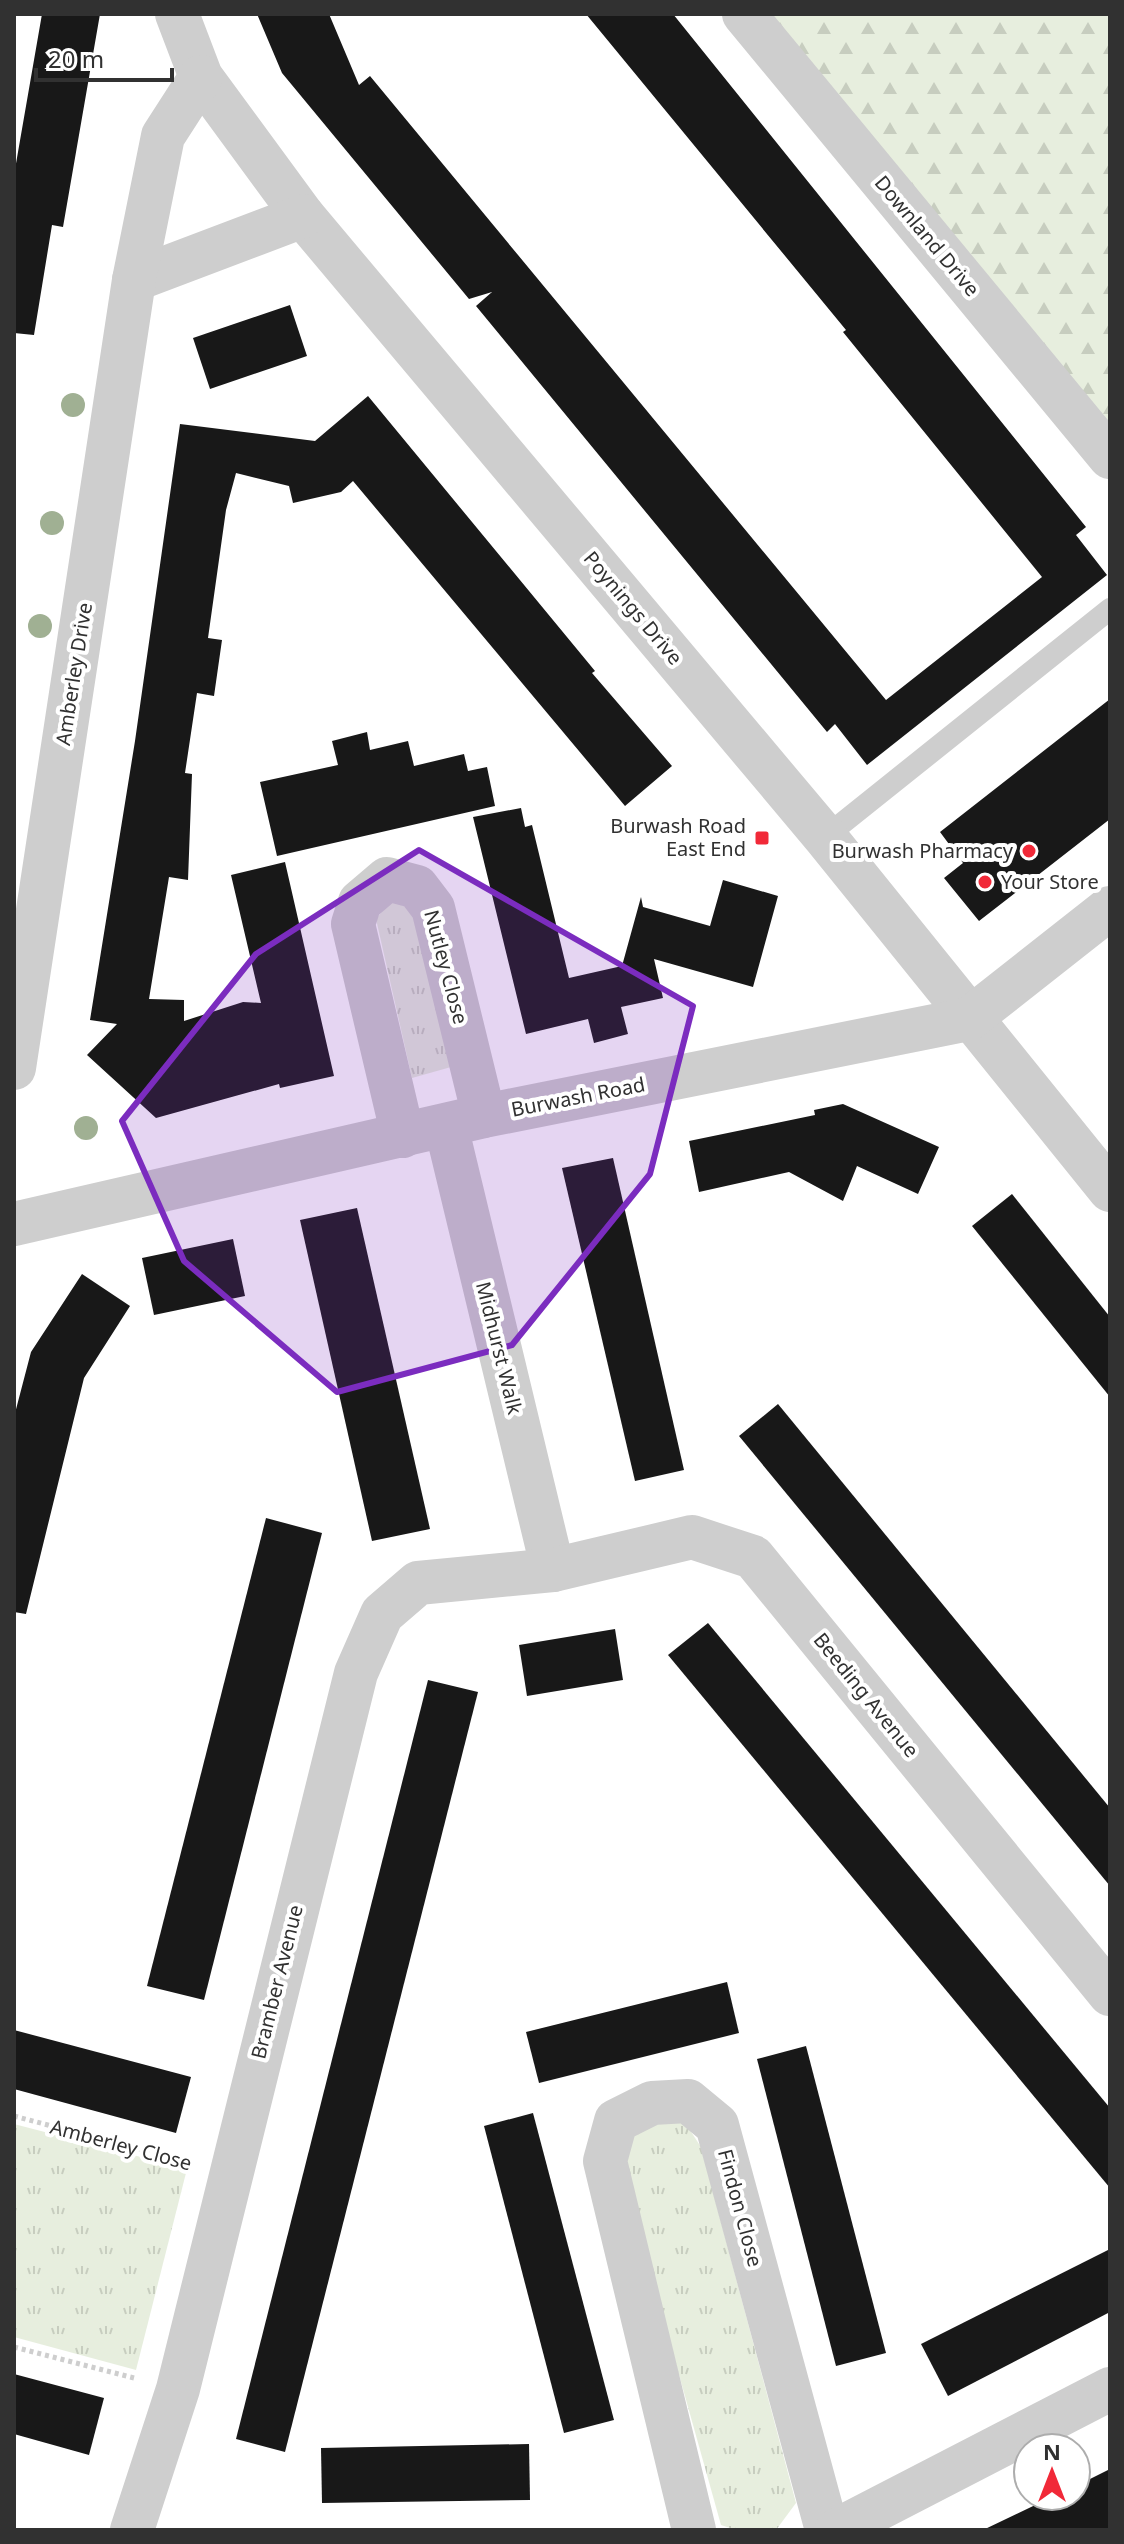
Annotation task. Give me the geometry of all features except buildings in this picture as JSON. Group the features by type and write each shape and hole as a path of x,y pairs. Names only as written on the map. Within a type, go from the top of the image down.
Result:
{"street":[{"name":"Poynings Drive","path":"177,14 201,77 303,216 825,837 1110,1190"},
{"name":"Downland Drive","path":"744,14 1110,457"},
{"name":"Amberley Drive","path":"14,1068 134,280 163,136 201,77"},
{"path":"134,280 303,216"},
{"name":"Nutley Close","path":"403,1136 353,924 360,902 387,879 417,887 433,908 465,1121"},
{"name":"Burwash Road","path":"14,1224 465,1121 969,1019 1110,908"},
{"name":"Midhurst Walk","path":"465,1121 553,1570"},
{"name":"Beeding Avenue","path":"553,1570 692,1537 753,1557 1110,1994"},
{"name":"Bramber Avenue","path":"132,2530 178,2389 356,1673 382,1614 418,1583 553,1570"},
{"name":"Findon Close","path":"694,2530 605,2161 616,2121 652,2103 688,2101 717,2125 827,2530"},
{"path":"837,2530 1110,2389"}],"lane":[{"path":"825,837 1110,609"}],"path":[{"name":"Amberley Close","path":"14,2116 229,2174"},
{"path":"14,2347 178,2389"}],"highlighted area":[{"path":"419,850 693,1006 650,1174 512,1345 337,1392 184,1261 122,1121 256,954"}],"green space":[{"path":"723,14 1110,14 1110,473"},
{"path":"391,900 415,911 451,1067 412,1078 376,919"},
{"path":"680,2115 701,2147 796,2503 776,2530 736,2530 721,2525 619,2160 630,2130"},
{"path":"14,2124 187,2169 136,2370 14,2337"}],"place":[{"name":"Burwash Road East End","path":"762,838"},
{"name":"Burwash Pharmacy","path":"1029,851"},
{"name":"Your Store","path":"985,882"}]}
